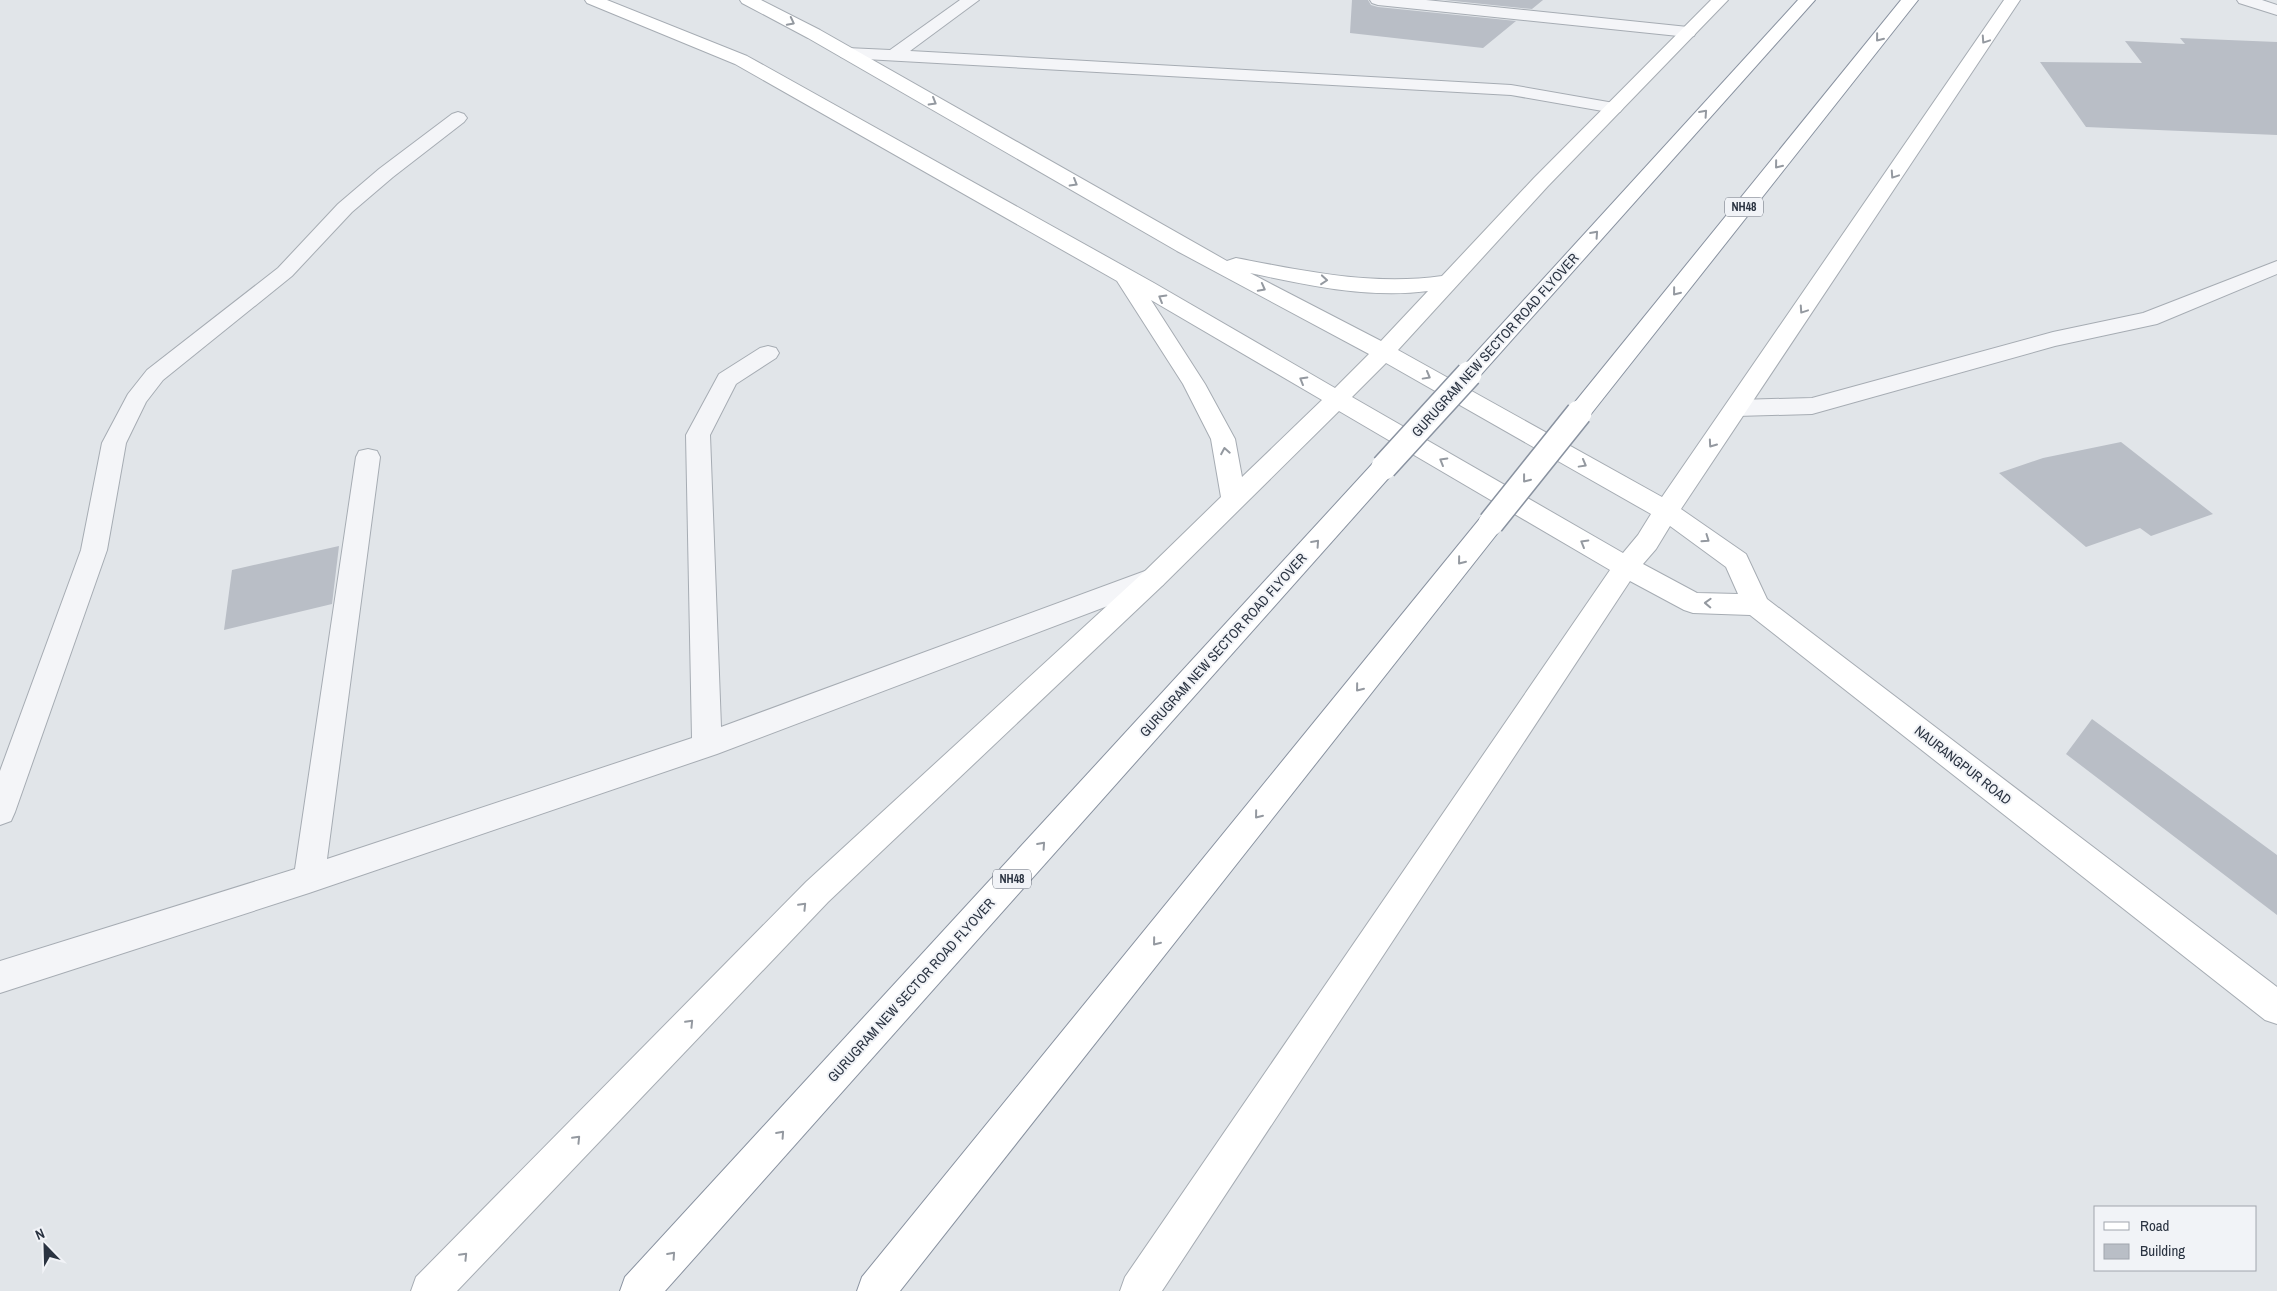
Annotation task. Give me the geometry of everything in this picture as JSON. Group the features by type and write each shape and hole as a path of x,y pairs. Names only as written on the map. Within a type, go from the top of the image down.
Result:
{"main road":[{"path":"593,0 741,60 1126,277 1626,567 1693,603 1756,605 1738,561 1666,511 1384,352 1207,259 752,1"},
{"path":"430,1291 818,892 1154,578 1384,352 1614,108 1720,0"},
{"name":"GURUGRAM NEW SECTOR ROAD FLYOVER","path":"639,1291 1807,0"},
{"name":"NH48","path":"876,1291 1910,0"},
{"path":"1139,1291 1626,567 1647,542 1666,511 2012,0"},
{"path":"1207,259 1309,278 1404,287 1448,282"},
{"path":"1126,277 1194,384 1223,439 1234,500"},
{"name":"NAURANGPUR ROAD","path":"1756,605 2277,1008"}],"street":[{"path":"894,55 971,0"},
{"path":"1378,0 1688,32"},
{"path":"2246,0 2277,10"},
{"path":"846,53 1511,90 1614,108"},
{"path":"0,812 94,550 114,443 136,398 162,369 285,272 345,208 386,173 458,118"},
{"path":"1737,408 1812,406 2053,340 2149,319 2277,267"},
{"path":"707,745 698,435 727,379 768,353"},
{"path":"309,879 368,457"},
{"path":"0,977 309,879 707,745 1154,578"}],"building":[{"path":"1352,0 1368,0 1371,5 1378,7 1516,21 1483,48 1350,33"},
{"path":"1444,0 1543,0 1532,9"},
{"path":"2180,38 2277,42 2277,135 2086,127 2040,62 2142,63 2125,41 2185,44"},
{"path":"2121,442 2213,514 2151,536 2140,528 2086,547 1999,473 2043,458"},
{"path":"339,546 332,604 224,630 232,570"},
{"path":"2092,719 2277,855 2277,915 2066,754"}]}
